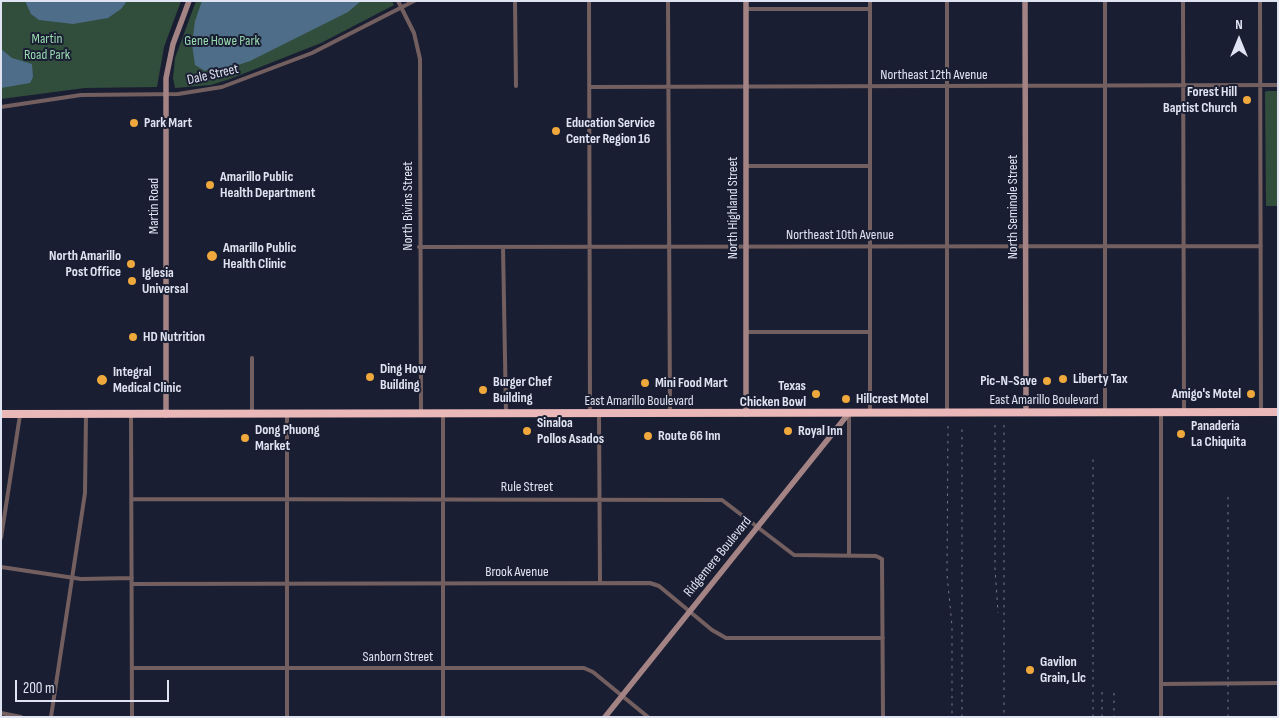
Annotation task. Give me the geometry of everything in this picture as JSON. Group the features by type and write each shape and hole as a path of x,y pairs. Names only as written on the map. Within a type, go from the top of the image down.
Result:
{"highway":[{"name":"East Amarillo Boulevard","path":"1,414 1278,412"}],"street":[{"name":"Martin Road","path":"166,415 166,94 170,52 189,1"},
{"name":"North Bivins Street","path":"398,1 414,33 420,59 421,414"},
{"name":"Dale Street","path":"1,107 90,94 166,94 201,91 239,82 312,53 414,1"},
{"path":"515,1 516,86"},
{"path":"590,1 590,414"},
{"path":"668,1 670,414"},
{"name":"North Highland Street","path":"746,1 746,414"},
{"path":"870,1 870,413"},
{"path":"947,1 947,413"},
{"name":"North Seminole Street","path":"1025,1 1026,413"},
{"path":"1105,1 1105,412"},
{"path":"1183,1 1184,412"},
{"path":"1260,1 1261,412"},
{"path":"746,9 870,9"},
{"name":"Northeast 12th Avenue","path":"590,87 1278,85"},
{"path":"746,166 869,166"},
{"name":"Northeast 10th Avenue","path":"420,247 1261,246"},
{"path":"503,247 506,414"},
{"path":"746,332 869,332"},
{"path":"252,358 252,415"},
{"path":"1161,412 1161,717"},
{"path":"849,413 849,556"},
{"name":"Ridgemere Boulevard","path":"606,717 759,528 849,413"},
{"path":"1,538 20,414"},
{"path":"287,414 287,717"},
{"path":"443,414 444,717"},
{"path":"599,414 600,583"},
{"path":"51,717 85,493 86,415"},
{"path":"131,415 132,717"},
{"name":"Rule Street","path":"132,500 717,499 727,502 794,555 879,557 883,561 883,638"},
{"path":"1,567 73,578 132,578"},
{"name":"Brook Avenue","path":"132,584 656,584 726,638 883,638"},
{"path":"883,638 883,717"},
{"name":"Sanborn Street","path":"132,668 584,668 648,717"},
{"path":"1162,684 1278,683"},
{"path":"1,713 21,717"}],"green space":[{"name":"Martin Road Park","path":"1,1 181,1 164,47 157,87 85,88 1,99"},
{"name":"Gene Howe Park","path":"196,1 392,1 394,5 321,43 230,79 211,85 175,88 173,78 175,58"},
{"path":"1278,91 1278,206 1266,206 1265,92"}],"water":[{"path":"25,1 127,1 121,9 108,18 73,24 39,20 31,14"},
{"name":"Gene Howe Park","path":"202,1 361,1 348,12 250,61 223,70 211,68 205,71 195,65 192,44 195,21"},
{"path":"1,49 12,58 32,64 33,77 30,83 1,88"}],"railway":[{"path":"962,425 962,717"},
{"path":"995,425 995,568 998,613"},
{"path":"1004,425 1004,717"},
{"path":"948,426 947,574 952,626 952,717"},
{"path":"1093,456 1093,717"},
{"path":"1228,494 1228,717"},
{"path":"1102,692 1102,717"},
{"path":"1114,693 1114,717"}],"place":[{"name":"Forest Hill Baptist Church","path":"1247,100"},
{"name":"Park Mart","path":"134,123"},
{"name":"Education Service Center Region 16","path":"556,131"},
{"name":"Amarillo Public Health Department","path":"210,185"},
{"name":"Amarillo Public Health Clinic","path":"212,256"},
{"name":"North Amarillo Post Office","path":"131,264"},
{"name":"Iglesia Universal","path":"132,281"},
{"name":"HD Nutrition","path":"133,337"},
{"name":"Ding How Building","path":"370,377"},
{"name":"Liberty Tax","path":"1063,379"},
{"name":"Integral Medical Clinic","path":"102,380"},
{"name":"Pic-N-Save","path":"1047,381"},
{"name":"Mini Food Mart","path":"645,383"},
{"name":"Burger Chef Building","path":"483,390"},
{"name":"Texas Chicken Bowl","path":"816,394"},
{"name":"Amigo's Motel","path":"1251,394"},
{"name":"Hillcrest Motel","path":"846,399"},
{"name":"Sinaloa Pollos Asados","path":"527,431"},
{"name":"Royal Inn","path":"788,431"},
{"name":"Panaderia La Chiquita","path":"1181,434"},
{"name":"Route 66 Inn","path":"648,436"},
{"name":"Dong Phuong Market","path":"245,438"},
{"name":"Gavilon Grain, Llc","path":"1030,670"}]}
